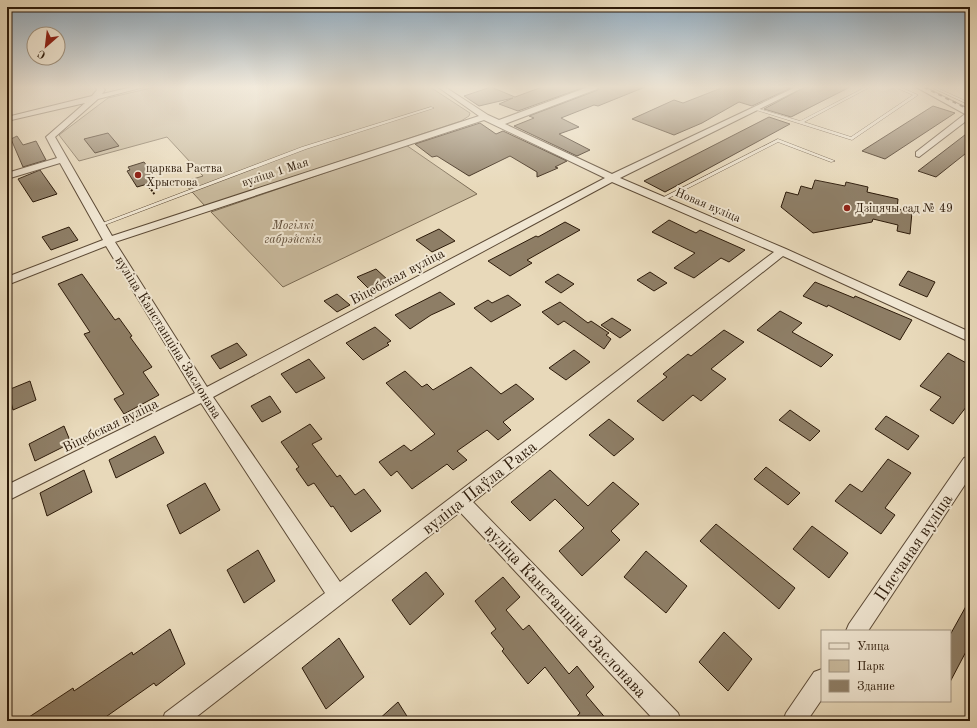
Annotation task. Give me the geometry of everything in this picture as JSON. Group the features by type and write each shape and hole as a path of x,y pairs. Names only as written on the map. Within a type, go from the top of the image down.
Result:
{"street":[{"name":"вуліца Канстанціна Заслонава","path":"67,121 50,137 109,241 204,395 337,595"},
{"name":"вуліца 1 Мая","path":"7,281 109,241 473,121"},
{"name":"Новая вуліца","path":"494,121 612,178 782,252 970,337"},
{"path":"499,123 504,121"},
{"name":"Віцебская вуліца","path":"7,492 204,395 612,178 730,121"},
{"path":"919,154 961,121"},
{"path":"7,176 63,159"},
{"name":"вуліца Паўла Рака","path":"173,721 462,501 782,252"},
{"name":"Пясчаная вуліца","path":"857,630 970,463"},
{"name":"вуліца Канстанціна Заслонава","path":"462,501 670,721"},
{"path":"794,721 821,681"}],"lane":[{"path":"100,225 161,200 304,148 390,121"},
{"path":"796,121 852,139 878,121"},
{"path":"662,200 778,140 834,161"}],"path":[{"path":"147,184 161,200"}],"green space":[{"path":"78,121 461,121 205,206 183,182 203,176 167,137 79,161 59,135"},
{"name":"Могілкі габрэйскія","path":"406,145 477,194 283,287 211,212"}],"building":[{"path":"527,121 567,121 579,127 559,134 590,150 577,156 514,126"},
{"path":"637,121 706,121 674,135"},
{"path":"761,121 781,121 790,124 665,192 644,181"},
{"path":"909,121 943,121 885,159 862,151"},
{"path":"480,123 496,134 503,131 567,161 555,167 558,168 537,177 537,172 510,156 469,176 437,156 432,157 415,144"},
{"path":"970,131 970,150 936,177 918,171"},
{"path":"108,133 119,146 95,153 84,139"},
{"path":"17,136 23,145 36,141 46,160 23,167 11,139"},
{"name":"царква Раства Хрыстова","path":"144,162 158,181 137,187 127,171 130,170 128,167"},
{"path":"40,170 57,194 33,202 18,179"},
{"name":"Дзіцячы сад № 49","path":"815,180 845,186 846,182 868,187 867,192 898,199 897,209 912,212 910,234 897,231 898,225 873,219 872,222 813,233 781,207 786,192 798,195 801,186 812,189"},
{"path":"669,220 696,233 700,230 745,250 729,262 721,258 694,278 674,268 695,253 652,232"},
{"path":"565,222 580,230 527,260 532,263 510,276 488,261 536,236 538,237"},
{"path":"69,227 78,240 51,250 42,237"},
{"path":"439,229 455,241 432,252 416,240"},
{"path":"376,269 389,281 370,290 357,277"},
{"path":"908,271 935,282 927,297 899,285"},
{"path":"650,272 667,283 654,291 637,280"},
{"path":"82,274 115,320 119,318 132,336 130,337 152,367 143,372 159,395 124,414 114,399 124,394 84,334 90,332 58,284"},
{"path":"558,274 574,284 561,293 545,282"},
{"path":"815,282 854,298 855,296 912,320 900,340 828,305 827,307 803,296"},
{"path":"440,292 455,304 431,315 410,329 395,315"},
{"path":"337,294 350,305 337,312 324,301"},
{"path":"508,295 521,305 491,322 474,308 488,300 492,303"},
{"path":"560,302 588,323 591,321 609,333 606,335 611,339 604,349 564,321 558,325 542,312"},
{"path":"780,311 802,323 792,332 833,355 821,367 757,330"},
{"path":"612,318 631,330 620,338 601,325"},
{"path":"375,327 391,341 387,343 389,345 363,360 346,343"},
{"path":"724,330 744,342 711,369 726,379 701,401 693,395 663,421 637,401 667,377 663,374 688,354 691,356"},
{"path":"237,343 247,355 220,369 211,356"},
{"path":"574,350 590,362 566,380 549,368"},
{"path":"948,353 970,365 970,402 953,424 930,410 941,397 920,386"},
{"path":"309,359 325,378 296,393 281,374"},
{"path":"471,367 501,394 516,384 534,399 503,422 511,430 498,440 487,430 457,451 467,460 453,470 447,464 412,489 397,471 391,476 379,462 404,445 411,451 435,434 386,383 405,371 422,387 427,384 433,390"},
{"path":"30,381 36,400 13,410 8,390"},
{"path":"270,396 281,412 262,422 251,406"},
{"path":"790,410 820,431 810,441 779,420"},
{"path":"886,416 919,436 908,450 875,429"},
{"path":"609,419 634,439 614,456 589,435"},
{"path":"310,424 322,439 312,444 337,477 340,475 355,495 364,489 381,511 351,532 333,506 331,507 314,483 308,486 296,469 299,467 281,442"},
{"path":"64,426 71,443 35,461 29,444"},
{"path":"155,436 164,453 116,478 109,460"},
{"path":"888,459 911,473 885,508 895,515 881,534 835,501 850,484 862,492"},
{"path":"766,467 800,493 788,505 754,479"},
{"path":"84,470 92,492 47,516 40,493"},
{"path":"550,470 588,506 613,482 639,504 611,531 620,540 582,576 559,551 584,528 555,499 530,521 511,502"},
{"path":"205,483 220,510 180,534 167,505"},
{"path":"716,524 795,588 779,609 700,541"},
{"path":"812,526 848,553 829,578 793,549"},
{"path":"258,550 275,581 244,603 227,570"},
{"path":"646,551 687,586 666,613 624,577"},
{"path":"426,572 444,594 410,625 392,600"},
{"path":"503,577 520,597 506,610 523,630 529,625 569,674 577,666 594,687 586,695 608,721 573,721 580,713 545,667 528,684 502,651 504,649 491,633 496,629 475,601"},
{"path":"970,599 970,644 951,680 951,633"},
{"path":"170,629 185,664 156,686 154,683 100,721 23,721 73,688 74,691 132,652 133,655"},
{"path":"724,632 752,659 728,691 699,662"},
{"path":"339,638 364,677 326,709 302,668"},
{"path":"398,702 410,721 377,721"}],"place":[{"name":"царква Раства Хрыстова","path":"138,175"},
{"name":"Дзіцячы сад № 49","path":"847,208"}]}
